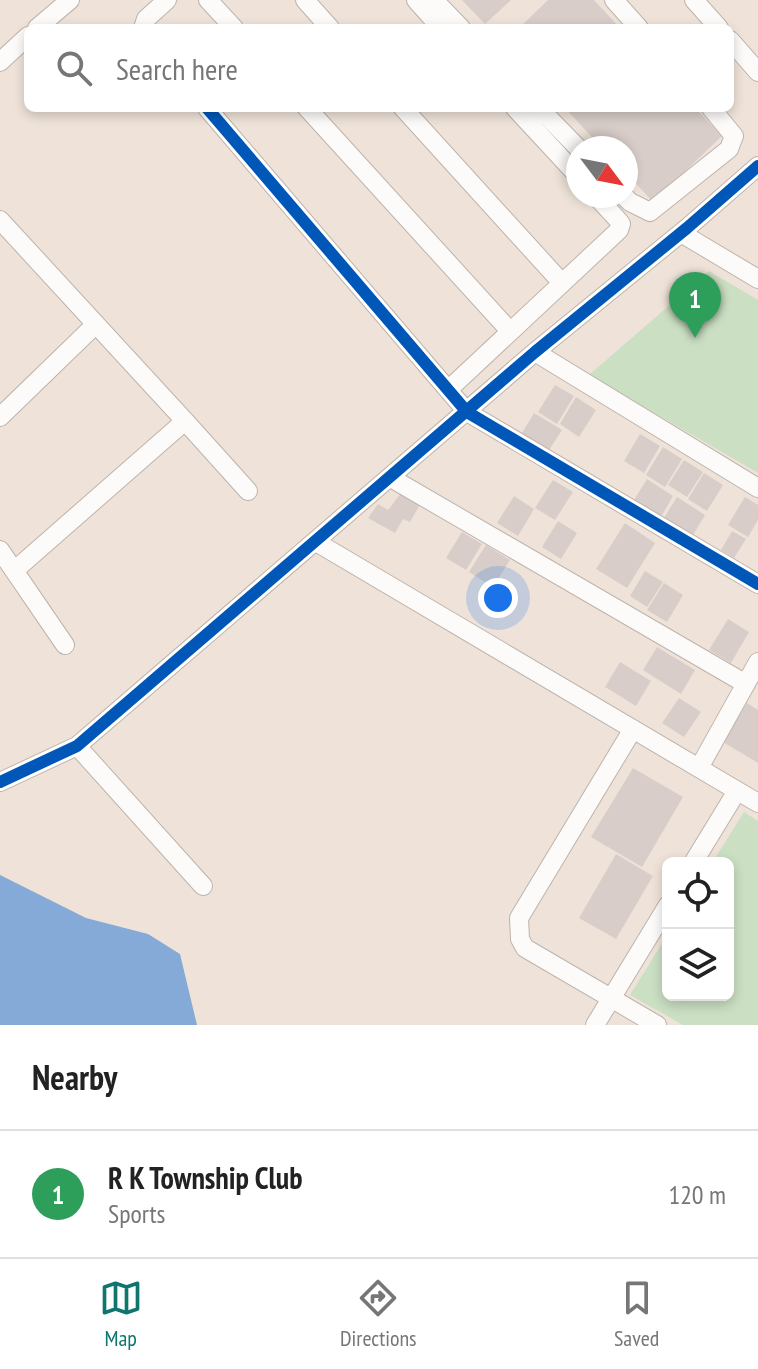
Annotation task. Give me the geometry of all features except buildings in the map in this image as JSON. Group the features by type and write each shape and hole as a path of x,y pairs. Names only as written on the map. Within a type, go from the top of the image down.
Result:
{"street":[{"path":"42,24 70,0"},
{"path":"144,24 167,0"},
{"path":"208,0 230,24"},
{"path":"305,0 326,24"},
{"path":"416,0 437,24"},
{"path":"434,0 457,24"},
{"path":"614,0 635,24"},
{"path":"694,0 715,24"},
{"path":"0,33 21,42 0,62"},
{"path":"734,45 758,72"},
{"path":"210,112 467,412 758,584"},
{"path":"311,112 510,331"},
{"path":"407,112 562,283"},
{"path":"519,112 566,163"},
{"path":"543,112 566,136"},
{"path":"638,206 650,212 729,149 734,136 714,112"},
{"path":"713,163 736,185"},
{"path":"0,782 77,746 535,352 758,167"},
{"path":"681,188 707,211"},
{"path":"448,390 620,228 618,220 607,208"},
{"path":"2,228 96,324 248,491"},
{"path":"681,233 758,279"},
{"path":"0,417 96,324"},
{"path":"535,352 758,488"},
{"path":"15,570 185,421"},
{"path":"391,478 746,684"},
{"path":"316,542 758,803"},
{"path":"0,550 65,645"},
{"path":"699,768 758,662"},
{"path":"633,729 519,918 520,939 525,948 657,1025"},
{"path":"77,746 203,886"},
{"path":"697,857 737,791"},
{"path":"595,1025 662,915"}],"green space":[{"path":"709,271 758,300 758,473 589,375"},
{"path":"744,812 758,821 758,1025 683,1025 630,995 662,944 662,1001 734,1001 734,857 716,857"}],"water":[{"path":"0,875 86,918 148,934 180,954 197,1025 0,1025"}],"cycle path":[{"path":"210,112 467,412 758,584"},
{"path":"0,782 77,746 535,352 758,166"}],"place":[{"name":"R K Township Club","path":"695,338"}]}
